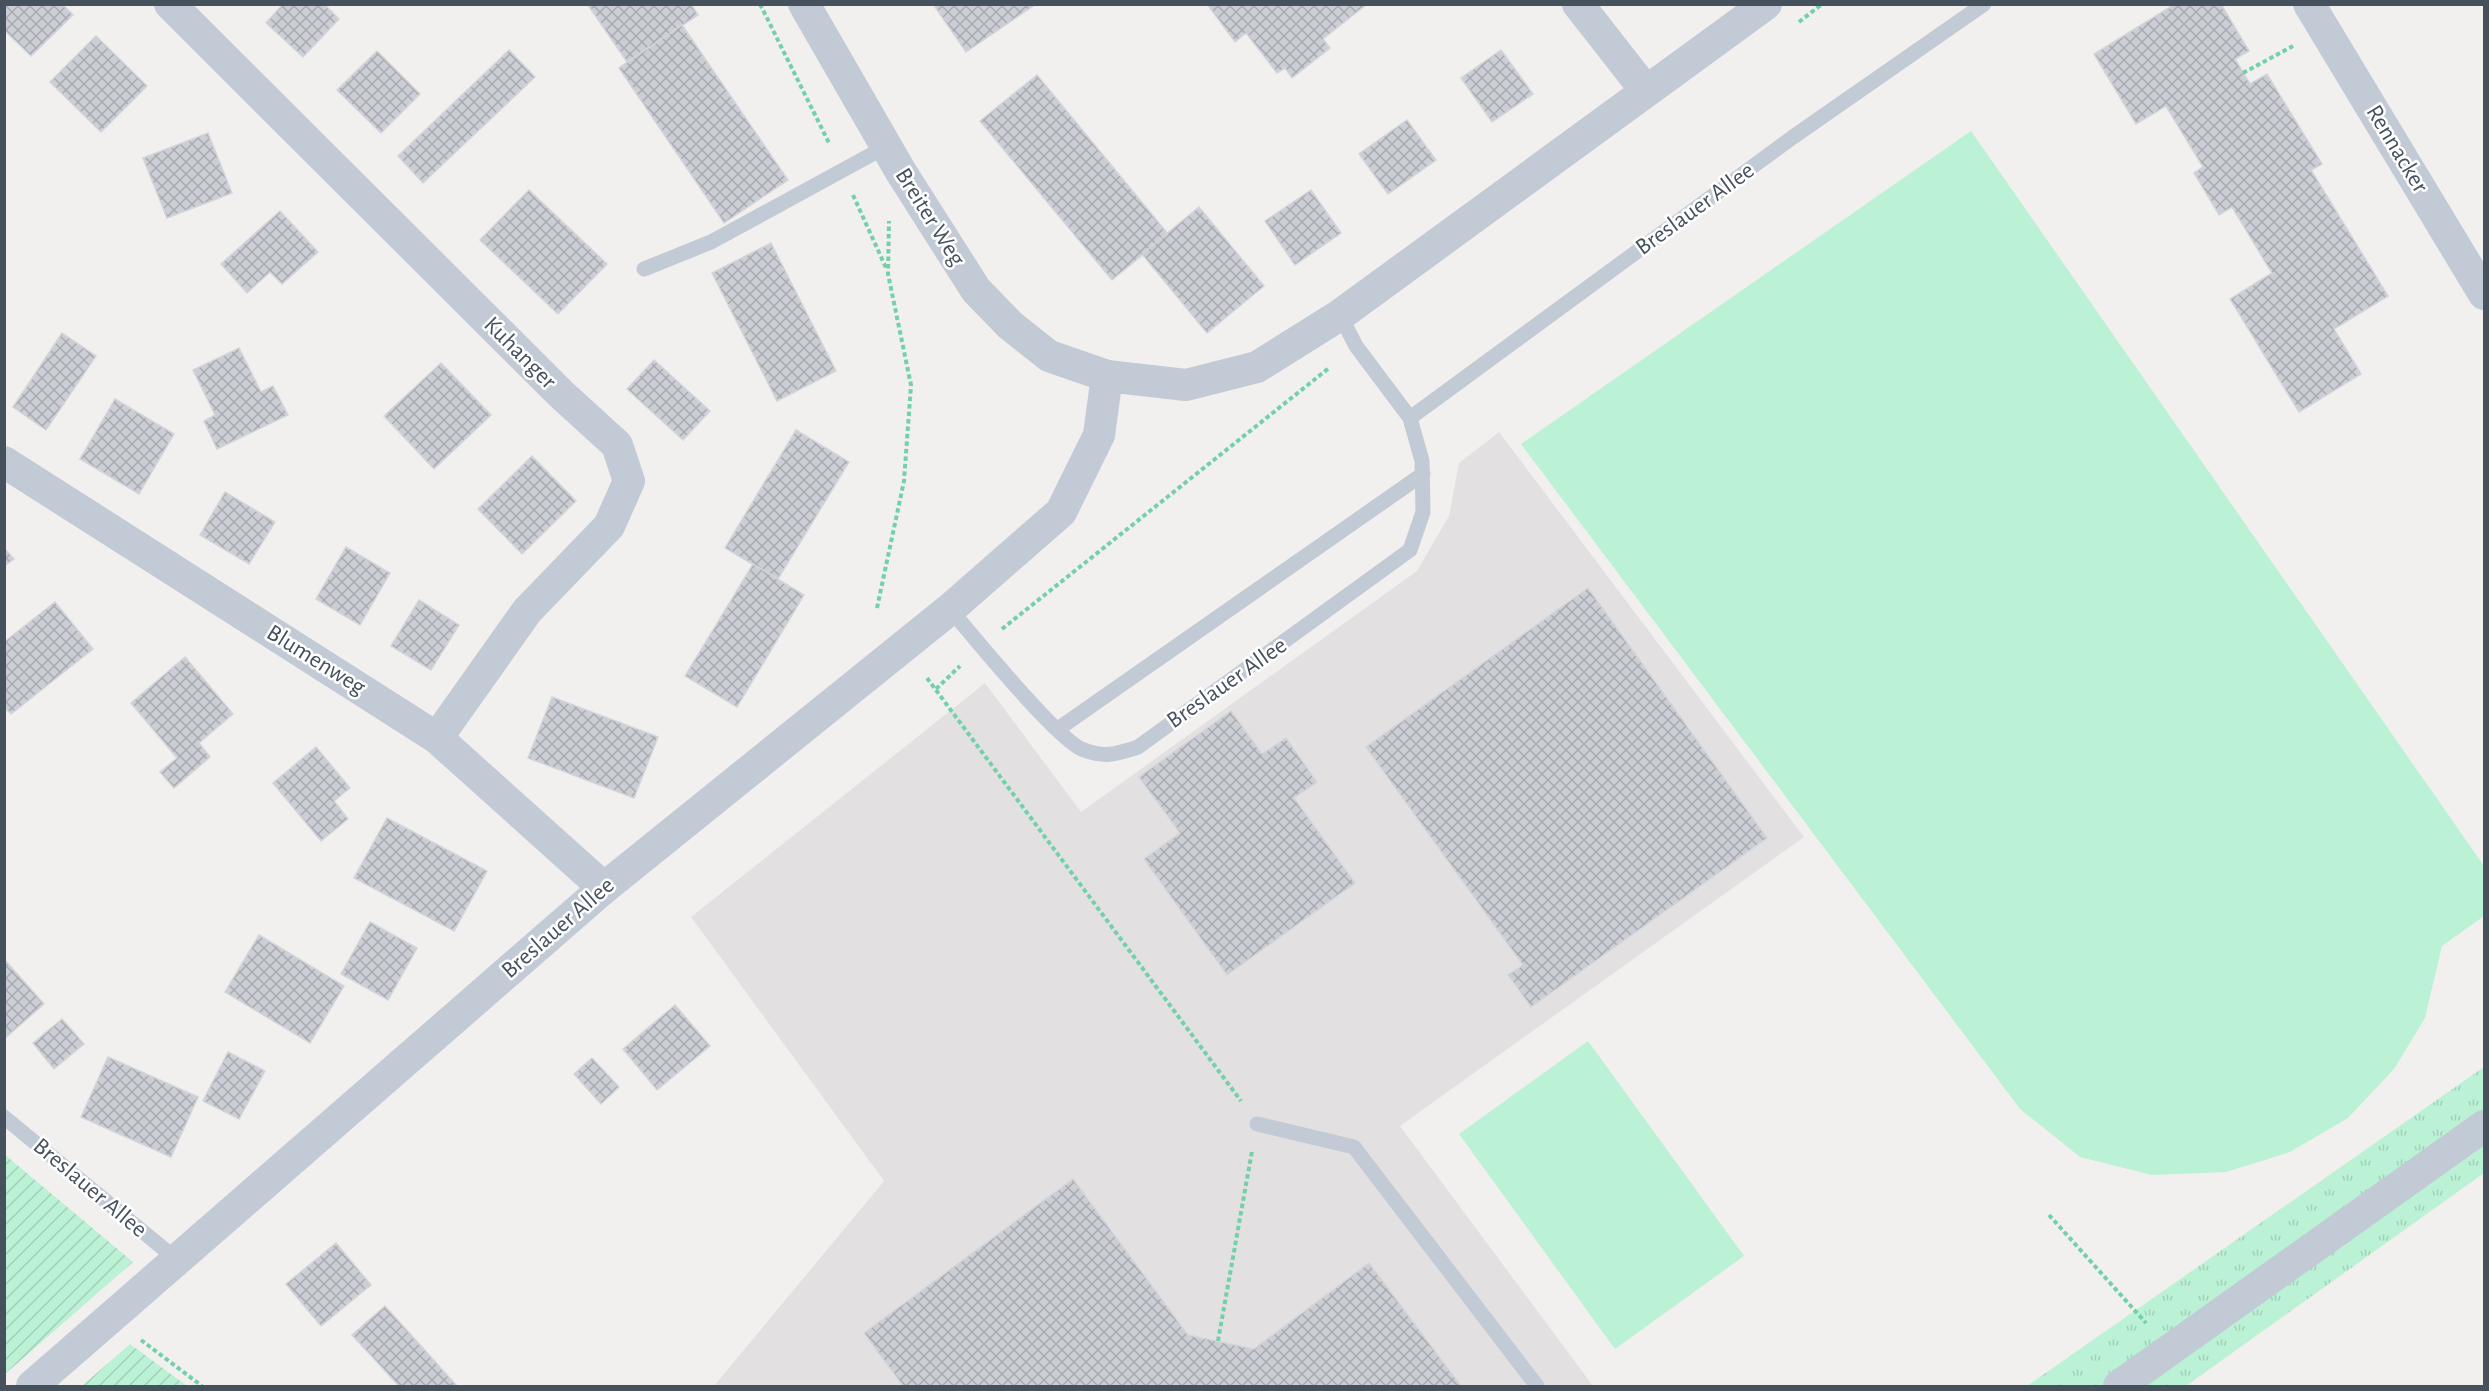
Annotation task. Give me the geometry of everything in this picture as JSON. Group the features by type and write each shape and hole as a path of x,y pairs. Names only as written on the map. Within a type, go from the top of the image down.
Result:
{"street":[{"name":"Kuhanger","path":"170,4 561,393 617,445 629,481 609,526 527,610 437,738"},
{"name":"Breiter Weg","path":"804,4 894,159 976,290 1010,325 1049,356 1107,376"},
{"path":"1578,4 1647,91"},
{"path":"1107,376 1186,385 1257,367 1340,315 1766,4"},
{"name":"Rennacker","path":"2316,17 2484,294"},
{"name":"Breslauer Allee","path":"32,1386 604,888 950,609 1061,512 1099,435 1107,376"},
{"name":"Blumenweg","path":"4,462 437,738 604,888"},
{"path":"2119,1386 2484,1126"}],"lane":[{"name":"Breslauer Allee","path":"1410,418 1793,137 1984,4"},
{"path":"644,268 711,242 843,171 894,159"},
{"name":"Breslauer Allee","path":"950,609 1058,729 1082,750 1111,756 1138,747 1410,550 1423,512 1423,474 1422,461 1410,418 1356,346 1340,315"},
{"path":"1058,729 1423,474"},
{"name":"Breslauer Allee","path":"4,1117 176,1259"},
{"path":"1257,1124 1354,1147 1537,1386"}],"path":[{"path":"760,4 843,171 888,274 911,385 904,481 877,608"},
{"path":"2243,73 2316,17"},
{"path":"888,274 889,219 894,159"},
{"path":"981,646 1356,346"},
{"path":"927,678 1257,1124 1218,1341"},
{"path":"2049,1215 2169,1351"},
{"path":"111,1318 202,1386"}],"shaded area":[{"path":"1499,432 1804,837 1400,1126 1593,1386 714,1386 884,1181 691,917 985,683 1081,812 1417,571 1449,516 1459,463"}],"green space":[{"path":"1971,131 2484,866 2484,916 2442,946 2425,1018 2394,1069 2348,1118 2290,1152 2226,1172 2152,1175 2080,1157 2020,1109 1521,444"},
{"path":"1588,1041 1744,1256 1615,1349 1459,1134"},
{"path":"2484,1067 2484,1173 2186,1386 2027,1386"},
{"path":"4,1154 133,1262 5,1374 4,1374"},
{"path":"130,1344 187,1386 82,1386"}],"building":[{"path":"4,4 62,4 73,15 31,56 4,30"},
{"path":"283,4 324,4 339,19 303,57 266,23"},
{"path":"691,4 698,15 627,62 588,5"},
{"path":"933,4 1036,4 966,52"},
{"path":"1207,4 1367,4 1323,39 1330,48 1292,78 1285,68 1277,73 1246,33 1235,42"},
{"path":"2175,4 2221,4 2249,51 2235,59 2250,84 2267,74 2322,164 2311,170 2388,296 2334,329 2361,374 2299,412 2230,299 2272,273 2232,207 2219,215 2194,173 2203,167 2166,106 2136,124 2094,54"},
{"path":"682,25 788,180 724,223 619,68"},
{"path":"96,36 147,86 101,132 50,82"},
{"path":"509,50 535,77 423,183 398,156"},
{"path":"1501,50 1533,94 1492,122 1461,78"},
{"path":"377,51 420,94 381,133 337,90"},
{"path":"1037,75 1168,234 1112,280 980,121"},
{"path":"1407,120 1436,160 1388,194 1359,154"},
{"path":"208,133 232,193 167,218 143,158"},
{"path":"529,190 607,264 558,314 480,240"},
{"path":"1311,190 1341,233 1295,265 1265,221"},
{"path":"1199,207 1264,286 1207,333 1142,254"},
{"path":"280,211 318,252 282,284 270,272 247,293 221,264"},
{"path":"771,243 836,371 777,401 712,273"},
{"path":"62,333 96,356 46,430 13,407"},
{"path":"239,348 261,392 273,386 288,415 217,449 204,421 215,415 193,370"},
{"path":"654,360 710,411 683,440 627,389"},
{"path":"441,363 491,415 434,469 384,416"},
{"path":"115,399 174,434 139,494 80,459"},
{"path":"796,430 849,462 778,579 725,548"},
{"path":"532,456 576,501 522,554 478,509"},
{"path":"225,492 275,522 249,564 200,535"},
{"path":"346,547 390,573 360,625 316,599"},
{"path":"4,548 14,559 4,566"},
{"path":"753,564 804,595 737,707 685,676"},
{"path":"1588,588 1767,838 1531,1007 1508,975 1523,965 1366,747"},
{"path":"419,600 459,625 431,670 391,646"},
{"path":"55,602 93,649 11,714 4,707 4,642"},
{"path":"185,657 233,714 199,743 210,757 174,788 160,772 177,758 131,703"},
{"path":"552,697 658,737 634,798 528,758"},
{"path":"1231,711 1262,754 1286,738 1317,782 1294,798 1355,883 1227,975 1144,859 1180,833 1139,777"},
{"path":"316,747 350,788 334,801 348,819 321,841 273,783"},
{"path":"387,818 487,871 454,931 354,878"},
{"path":"370,922 417,948 388,1000 341,974"},
{"path":"259,935 344,986 310,1043 225,992"},
{"path":"4,959 44,1004 4,1039"},
{"path":"675,1005 710,1046 657,1090 623,1049"},
{"path":"62,1019 84,1044 54,1069 33,1043"},
{"path":"228,1052 265,1071 239,1119 203,1101"},
{"path":"108,1057 198,1097 171,1157 81,1117"},
{"path":"592,1058 619,1087 601,1104 574,1074"},
{"path":"1073,1179 1188,1335 1254,1349 1369,1263 1461,1386 903,1386 864,1333"},
{"path":"336,1243 371,1285 321,1326 286,1284"},
{"path":"385,1306 457,1386 399,1386 352,1335"}]}
